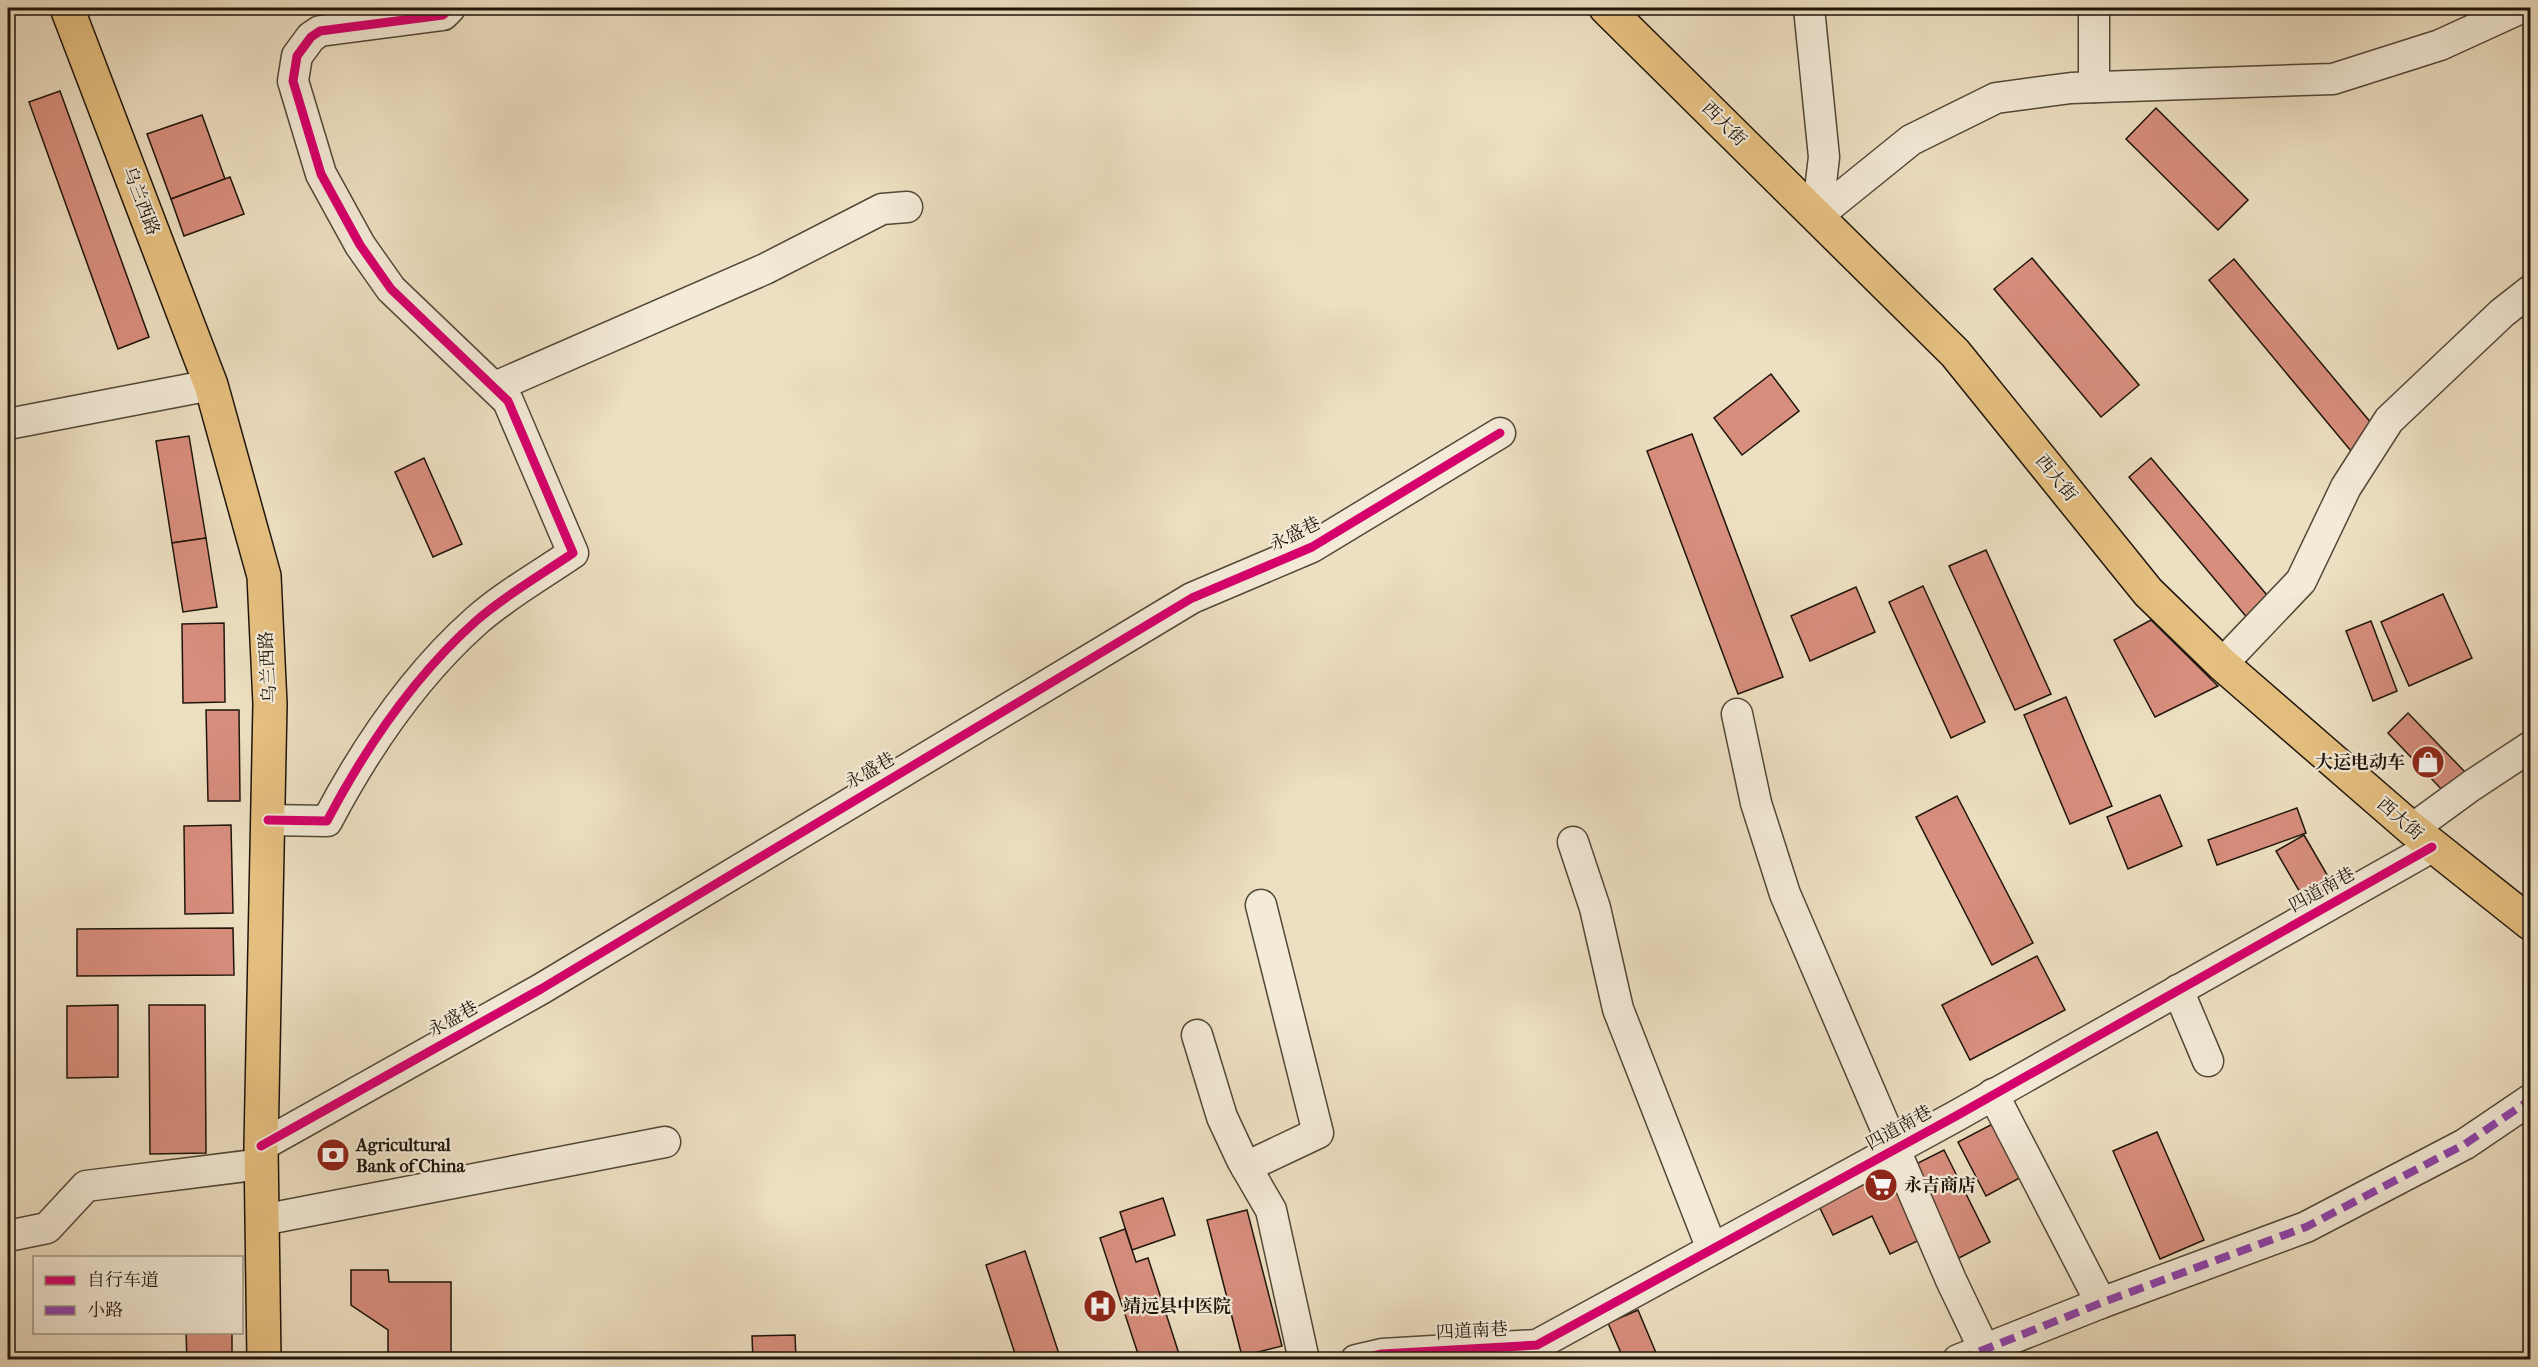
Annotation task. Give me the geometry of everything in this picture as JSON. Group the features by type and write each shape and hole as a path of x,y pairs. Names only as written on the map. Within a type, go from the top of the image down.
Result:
{"main road":[{"name":"乌兰西路","path":"67,8 211,385 264,576 270,704 261,1155 264,1359"},
{"name":"西大街","path":"1606,8 1955,353 2148,592 2222,664 2422,838 2530,922"}],"street":[{"path":"268,820 327,821 345,786 384,725 446,650 477,620 573,553 508,400 391,289 360,245 321,174 293,81 297,56 311,37 320,31 443,15 450,8"},
{"path":"1809,8 1824,156 1817,216"},
{"path":"2094,8 2094,87"},
{"path":"1817,216 1911,140 1996,98 2071,88 2333,79 2440,45 2521,8"},
{"path":"2528,8 2530,16"},
{"path":"495,387 765,269 882,209 907,207"},
{"path":"2222,664 2301,581 2346,487 2389,420 2502,313 2530,291"},
{"path":"8,424 211,385"},
{"name":"永盛巷","path":"8,1236 47,1228 86,1186 261,1155 1192,598 1312,547 1500,434"},
{"path":"1737,714 1756,803 1785,894 1951,1280 1971,1354 2306,1227 2465,1144 2530,1100"},
{"name":"四道南巷","path":"1356,1359 1382,1354 1450,1354 1537,1345 2178,990 2422,838 2471,786 2530,747"},
{"path":"1573,842 1595,908 1618,1009 1712,1249"},
{"path":"1246,1167 1318,1133 1261,905"},
{"path":"2178,990 2208,1061"},
{"path":"1197,1035 1222,1117 1246,1167 1272,1210 1304,1359"},
{"path":"1993,1094 2101,1303"},
{"path":"262,1220 665,1142"}],"building":[{"path":"60,91 149,337 118,349 29,102"},
{"path":"2156,108 2248,200 2218,230 2126,139"},
{"path":"202,115 225,179 171,199 147,134"},
{"path":"230,177 244,214 184,236 171,199"},
{"path":"2032,258 2139,385 2101,417 1994,289"},
{"path":"2234,259 2377,430 2351,451 2209,280"},
{"path":"1771,374 1799,411 1742,455 1714,418"},
{"path":"1692,434 1783,677 1738,694 1647,451"},
{"path":"189,436 206,538 172,543 156,441"},
{"path":"424,458 462,544 433,557 395,472"},
{"path":"2151,458 2272,601 2249,620 2129,477"},
{"path":"206,538 217,607 183,612 172,543"},
{"path":"1986,550 2051,694 2015,710 1949,566"},
{"path":"1923,586 1985,722 1951,738 1889,602"},
{"path":"1856,587 1875,632 1810,661 1791,616"},
{"path":"2443,594 2472,658 2409,686 2381,622"},
{"path":"2151,620 2218,686 2155,717 2114,640"},
{"path":"2371,621 2397,691 2373,701 2346,631"},
{"path":"224,623 225,702 183,703 182,624"},
{"path":"2066,697 2112,806 2070,824 2024,715"},
{"path":"206,710 239,710 240,801 208,801"},
{"path":"2408,713 2466,773 2445,793 2388,733"},
{"path":"2160,795 2182,846 2128,869 2107,817"},
{"path":"1957,796 2033,943 1992,965 1916,817"},
{"path":"2297,808 2306,833 2217,865 2208,840"},
{"path":"231,825 233,913 185,914 184,826"},
{"path":"2304,835 2333,885 2305,901 2276,851"},
{"path":"233,928 234,975 77,976 77,929"},
{"path":"2037,956 2065,1010 1970,1060 1942,1005"},
{"path":"118,1005 118,1077 67,1078 67,1006"},
{"path":"149,1005 205,1005 206,1153 150,1154"},
{"path":"2002,1119 2029,1173 1986,1196 1958,1142"},
{"path":"2157,1132 2204,1240 2160,1259 2113,1151"},
{"path":"1944,1150 1990,1242 1959,1258 1912,1166"},
{"path":"1894,1170 1926,1237 1890,1254 1872,1216 1833,1235 1819,1206"},
{"path":"1163,1198 1175,1235 1132,1250 1120,1212"},
{"path":"1247,1210 1282,1346 1242,1356 1207,1220"},
{"path":"1125,1229 1136,1262 1148,1258 1181,1360 1140,1360 1100,1238"},
{"path":"1025,1251 1061,1360 1017,1360 986,1265"},
{"path":"351,1270 388,1270 389,1282 451,1282 451,1360 388,1360 388,1330 351,1305"},
{"path":"1638,1310 1659,1360 1624,1360 1608,1323"},
{"path":"186,1334 232,1334 232,1360 187,1360"},
{"path":"795,1335 796,1360 753,1360 752,1336"}],"marked path":[{"path":"1958,1360 2101,1303 2306,1227 2465,1144 2530,1100"}],"cycle path":[{"path":"268,820 327,821 358,766 392,714 432,665 487,612 573,553 508,401 391,289 360,245 321,174 293,81 297,56 311,37 320,31 443,15 450,8"},
{"path":"261,1146 541,989 1192,598 1312,547 1500,433"},
{"path":"1356,1360 1382,1354 1537,1345 1956,1116 2432,847"}],"place":[{"name":"大运电动车","path":"2428,762"},
{"name":"Agricultural Bank of China","path":"333,1155"},
{"name":"永吉商店","path":"1881,1185"},
{"name":"靖远县中医院","path":"1100,1306"}]}
